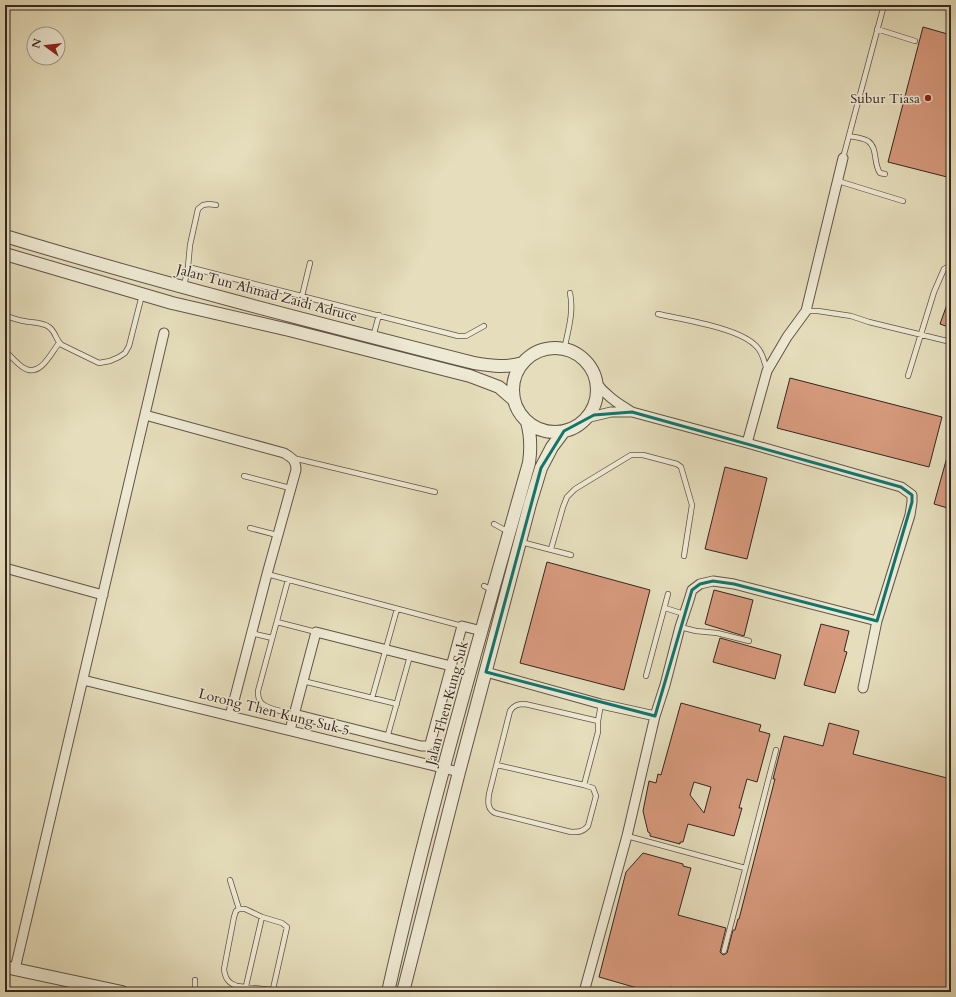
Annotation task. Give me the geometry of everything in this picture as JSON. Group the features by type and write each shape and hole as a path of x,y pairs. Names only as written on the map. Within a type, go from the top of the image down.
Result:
{"street":[{"path":"747,443 767,371 806,311 844,158"},
{"name":"Jalan Tun Ahmad Zaidi Adruce","path":"5,236 63,254 183,287 474,363 497,367 513,366 523,363"},
{"name":"Jalan Tun Ahmad Zaidi Adruce","path":"5,254 142,295 289,330 470,376 499,387 514,400"},
{"path":"122,992 99,990 10,968 83,680 164,333"},
{"path":"553,348 575,354 584,361 591,370 595,381 596,394 593,406 586,418 576,426 564,431 554,432 535,428 527,422 519,412 514,400 513,387 516,374 523,363 532,356 553,348"},
{"path":"595,381 606,395 632,412"},
{"path":"586,418 611,412 632,412 901,486 912,495 910,515 877,621 862,688"},
{"path":"145,415 284,452 293,458 296,464 296,470 277,535 230,716"},
{"name":"Jalan Then Kung Suk","path":"388,992 402,929 482,631 489,588 510,531 529,463 531,434 527,422"},
{"name":"Jalan Then Kung Suk","path":"403,992 519,542 541,468 552,447 564,431"},
{"path":"5,568 103,595"},
{"path":"584,992 627,836 655,716 692,590 700,584 713,581 734,584 877,621"},
{"path":"294,714 387,738 421,746 428,746 430,744 462,626 482,631"},
{"path":"290,730 316,632 451,666"},
{"path":"486,672 601,704 655,716"},
{"name":"Lorong Then Kung Suk 5","path":"83,680 459,772"},
{"path":"355,746 360,730"}],"lane":[{"path":"836,5 847,5"},
{"path":"844,158 884,5"},
{"path":"877,29 915,41"},
{"path":"849,136 867,140 871,144 875,154 877,168 880,173 885,174"},
{"path":"838,181 903,201"},
{"path":"183,287 188,267 190,244 198,209 208,204 216,205"},
{"path":"302,296 310,263"},
{"path":"908,376 934,292 944,269 951,265"},
{"path":"188,267 458,336 466,336 484,326"},
{"path":"564,350 572,311 570,293"},
{"path":"5,316 43,324 56,334 59,343 98,363 110,361 125,353 129,346 142,295"},
{"path":"806,311 818,311 851,316 869,322 951,342"},
{"path":"658,314 740,334 758,347 762,353 767,371"},
{"path":"373,337 379,316"},
{"path":"5,351 23,367 33,370 44,364 59,343"},
{"path":"551,549 563,507 567,497 575,488 631,455 643,455 677,464 681,468 692,505 684,556"},
{"path":"293,458 435,492"},
{"path":"244,476 290,488"},
{"path":"494,524 510,531"},
{"path":"250,528 277,535"},
{"path":"519,542 571,555"},
{"path":"267,574 462,626"},
{"path":"288,580 258,691 259,700 267,707 294,714"},
{"path":"646,676 668,594"},
{"path":"665,608 684,614"},
{"path":"372,698 397,609"},
{"path":"277,622 316,632"},
{"path":"680,627 696,631 717,633 749,641"},
{"path":"251,633 272,638"},
{"path":"387,738 410,656"},
{"path":"303,681 397,704"},
{"path":"497,766 593,788 596,796 588,826 580,833 491,811 488,803 489,794 510,711 516,705 525,704 598,721"},
{"path":"584,785 598,732 601,704"},
{"path":"724,951 776,750"},
{"path":"627,836 745,868"},
{"path":"230,880 239,909"},
{"path":"273,990 287,928 282,923 262,917 245,909 239,909 236,911 234,917 224,970 226,978 233,985 237,986 290,992"},
{"path":"246,986 262,917"},
{"path":"195,980 195,992"},
{"path":"234,992 237,986"}],"highlighted area":[{"path":"632,412 901,487 912,495 912,502 877,621 734,584 713,581 700,584 692,590 655,716 486,672 541,468 564,431 594,415"}],"building":[{"name":"Subur Tiasa","path":"923,27 951,35 951,178 888,162"},
{"path":"951,296 951,328 940,324"},
{"path":"790,378 942,417 929,467 777,428"},
{"path":"949,450 951,450 951,509 934,504"},
{"path":"725,467 767,478 747,559 705,549"},
{"path":"547,562 650,590 624,690 520,663"},
{"path":"714,590 753,600 744,636 705,624"},
{"path":"821,624 849,631 844,651 847,652 835,693 804,685"},
{"path":"720,638 781,655 775,679 713,662"},
{"path":"681,703 761,725 759,731 770,734 757,782 747,779 739,808 742,808 734,836 688,824 683,842 680,842 680,844 650,836 643,811 649,781 656,783 658,774 661,775","holes":["694,782 711,787 704,813 690,795"]},
{"path":"829,723 859,731 853,754 951,779 951,992 820,992 806,989 805,992 689,992 670,987 668,992 651,992 599,977 626,872 643,853 683,864 683,866 691,868 678,915 726,928 720,952 723,955 727,953 733,930 735,930 739,919 775,779 773,779 784,736 823,746"}],"place":[{"name":"Subur Tiasa","path":"928,98"}]}
